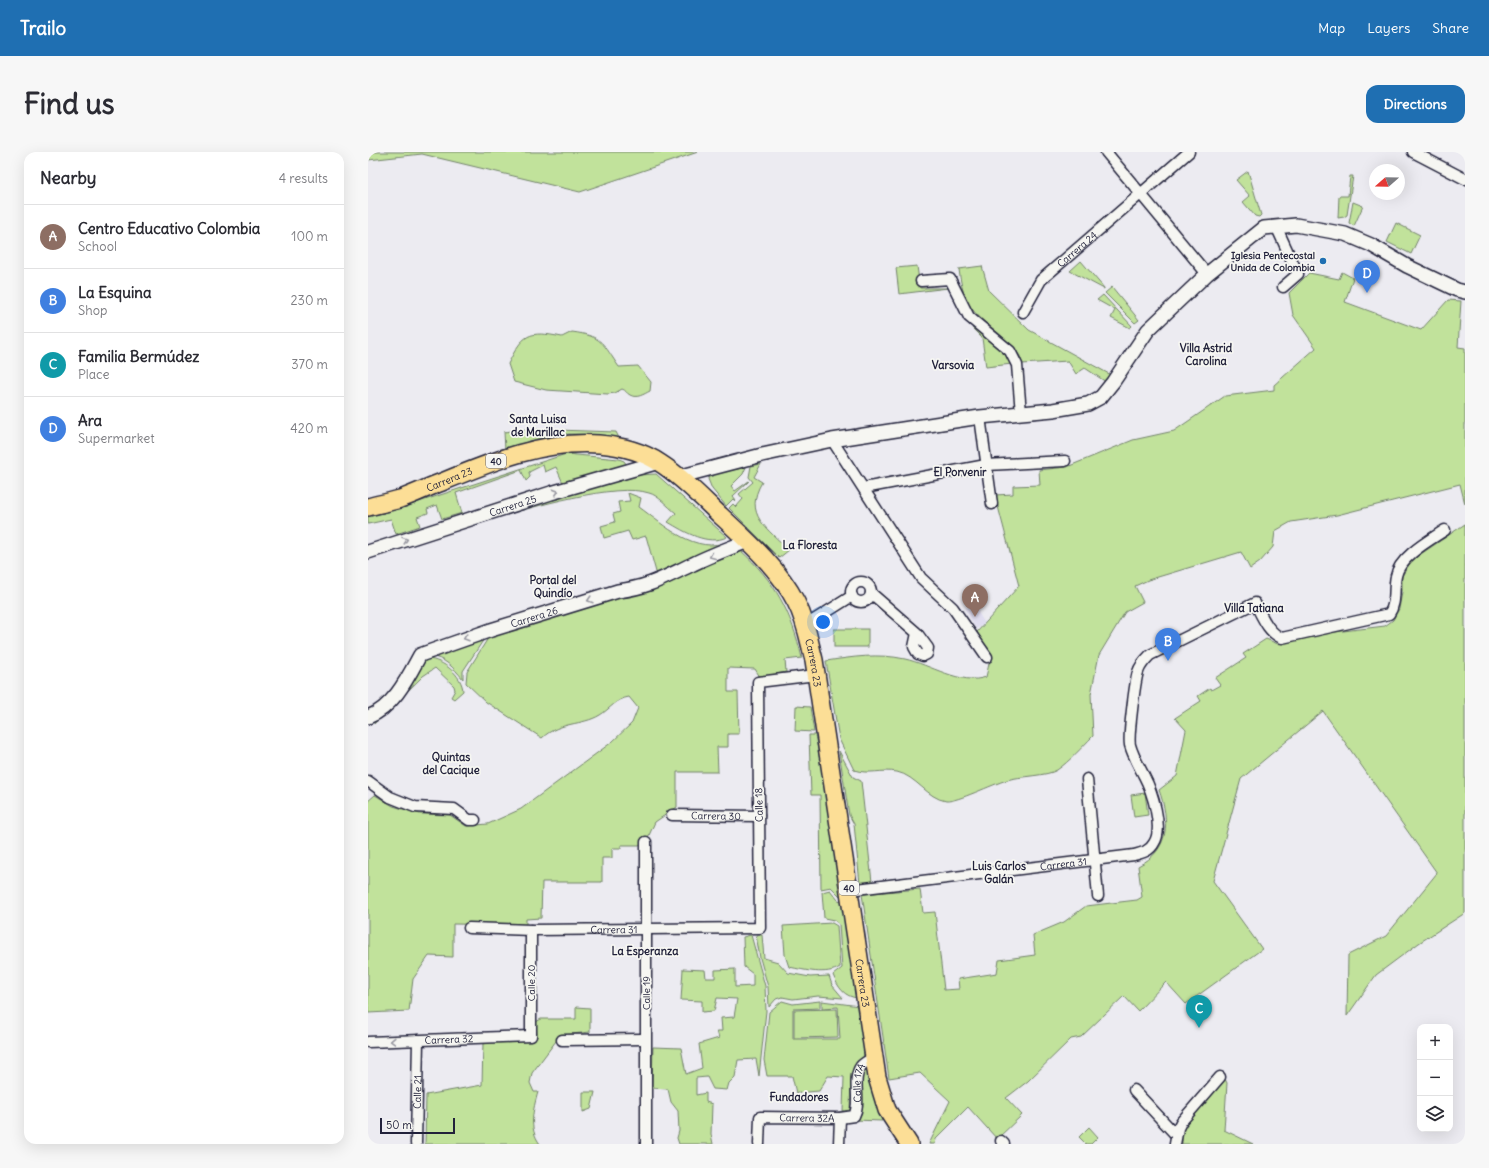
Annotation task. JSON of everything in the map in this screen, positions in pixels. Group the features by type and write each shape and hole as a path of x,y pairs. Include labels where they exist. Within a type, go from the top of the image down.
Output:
{"highway":[{"name":"Carrera 23","path":"368,507 401,499 465,472 538,448 568,443 609,445 629,449 659,462 678,477 748,541 784,581 797,603 806,625 816,675 874,1057 881,1093 887,1110 909,1144"}],"street":[{"path":"1106,152 1139,194 1207,274"},
{"name":"Carrera 24","path":"1023,312 1041,280 1189,152"},
{"path":"1413,152 1465,179"},
{"path":"678,477 762,455 832,440 980,417 1088,404 1100,397 1113,382 1148,330 1207,274 1264,228 1296,225 1345,234 1372,245 1407,266 1457,290 1465,292"},
{"path":"1276,226 1298,274 1282,287"},
{"path":"921,281 950,279 969,317 1010,352 1017,365 1021,413"},
{"path":"980,417 992,504"},
{"path":"832,440 921,578 953,608 987,657"},
{"path":"864,488 986,465 1065,461"},
{"name":"Carrera 25","path":"368,552 551,493 659,462"},
{"name":"Carrera 31","path":"849,890 1134,855 1147,851 1155,843 1158,831 1156,809 1150,788 1130,744 1130,730 1138,673 1143,662 1150,655 1255,603 1270,629 1276,636 1282,638 1389,614 1394,606 1396,574 1407,557 1445,530"},
{"name":"Carrera 26","path":"368,717 378,712 388,704 410,673 420,655 498,628 618,591 645,587 748,541"},
{"path":"871,593 868,599 863,602 857,601 852,596 852,589 859,582 867,584 871,593 917,633"},
{"path":"806,625 852,596"},
{"name":"Calle 18","path":"760,928 758,682 816,675"},
{"path":"1087,779 1098,896"},
{"path":"368,781 390,797 415,807 454,809 469,820 475,820"},
{"name":"Carrera 30","path":"672,815 759,816"},
{"name":"Calle 19","path":"646,842 646,1144"},
{"name":"Carrera 31","path":"468,928 531,930 760,928"},
{"name":"Calle 20","path":"531,930 531,1036"},
{"name":"Carrera 32","path":"368,1042 531,1036"},
{"path":"562,1040 645,1039"},
{"name":"Calle 21","path":"416,1144 418,1040"},
{"name":"Calle 17A","path":"854,1116 857,1110 857,1076 861,1065 874,1057"},
{"path":"1176,1139 1181,1122 1220,1077"},
{"path":"1134,1090 1176,1139"},
{"name":"Carrera 32A","path":"759,1144 760,1117 840,1118 854,1116"},
{"path":"839,1144 840,1118"}],"shaded area":[{"path":"974,605 985,624 976,629 965,609"}],"green space":[{"path":"368,152 698,152 580,192 422,154 368,160"},
{"path":"1248,171 1261,215 1259,217 1255,216 1243,202 1250,196 1236,180"},
{"path":"1350,176 1353,176 1347,215 1338,218 1339,196 1348,196"},
{"path":"1353,202 1363,206 1354,226 1349,223"},
{"path":"1396,223 1420,235 1411,254 1387,242"},
{"path":"1081,261 1104,288 1104,289 1070,271"},
{"path":"917,266 920,288 948,288 899,294 896,268"},
{"path":"982,266 989,291 1029,330 1111,375 1106,382 1085,368 1076,374 1068,361 1022,364 1020,356 1015,349 978,316 971,308 966,298 959,269"},
{"path":"1342,272 1353,278 1345,302 1421,330 1448,300 1461,301 1458,347 1465,348 1465,504 1460,484 1337,515 1291,522 1275,531 1273,547 1260,562 1250,569 1241,552 1148,580 1135,586 1143,602 1125,612 1099,655 1091,694 1093,736 1076,754 1053,772 1007,780 958,799 946,801 933,796 904,774 891,771 865,772 854,770 839,739 826,661 866,656 895,657 905,659 956,677 977,679 986,677 991,655 977,632 1019,586 995,495 1013,494 1013,486 1040,485 1039,470 1067,467 1133,440 1174,431 1225,396 1274,390 1274,385 1316,348 1293,315 1289,293 1309,273 1339,279"},
{"path":"1112,287 1139,320 1135,323 1105,293"},
{"path":"1103,295 1132,326 1130,328 1111,318 1115,310 1097,300"},
{"path":"976,327 1006,354 1012,364 986,367 982,338 972,328"},
{"path":"572,332 590,336 601,342 619,367 638,366 651,382 650,391 640,396 633,396 622,389 615,393 608,394 546,390 514,382 508,364 523,340 534,335 541,334 562,337"},
{"path":"527,429 616,432 620,440 588,435 562,434 536,439 505,450 504,432"},
{"path":"566,454 619,459 624,461 627,465 563,483 556,467 545,472 543,465 529,472 530,477 526,481 521,470 456,493 462,513 442,519 437,505 427,509 428,513 417,517 420,526 396,534 391,519 368,524 368,516 388,512"},
{"path":"761,464 754,477 762,482 757,493 755,503 756,512 766,528 789,550 779,558 729,508 733,504 736,507 743,499 739,494 753,482 749,477 751,466"},
{"path":"746,467 743,474 731,486 735,491 749,481 733,496 736,500 735,501 733,499 726,506 712,489 708,479 710,475"},
{"path":"656,474 727,537 712,540 689,534 668,522 676,513 659,499 649,493 634,491 595,493 529,508 494,518 497,515 638,475"},
{"path":"628,493 641,498 639,507 670,530 681,536 693,542 705,545 717,545 729,541 731,545 662,578 656,572 646,536 632,540 628,531 604,538 601,526 615,522 613,514 620,512 618,502 630,501"},
{"path":"1465,524 1465,913 1419,943 1376,975 1347,1016 1348,955 1386,936 1437,873 1323,711 1241,779 1213,881 1262,949 1186,1004 1166,982 1138,1011 1124,996 1081,1037 1071,1039 1028,1081 1006,1098 1022,1115 997,1139 968,1107 936,1139 935,1144 929,1144 950,1101 920,1073 889,1078 862,894 920,889 923,913 935,912 944,990 959,989 958,979 997,973 999,960 1035,955 1033,935 1064,922 1086,906 1137,900 1142,897 1138,866 1149,859 1162,843 1166,823 1163,802 1159,790 1177,776 1186,730 1175,718 1201,701 1198,696 1210,688 1211,690 1220,685 1215,678 1246,658 1243,654 1266,639 1278,644 1335,632 1385,626 1393,620 1399,609 1402,592 1402,576 1412,560"},
{"path":"740,550 753,562 773,586 793,626 802,658 785,660 786,672 760,677 755,669 728,668 728,692 738,692 739,734 728,734 728,747 717,747 718,772 677,772 677,807 655,822 646,842 639,845 621,845 621,848 612,848 612,858 602,858 602,882 542,882 541,918 526,919 526,925 453,924 453,957 429,956 413,979 409,1011 368,1013 368,801 375,795 393,806 420,814 450,815 466,826 488,824 521,809 612,742 632,723 638,708 629,697 624,698 600,715 586,721 556,729 542,738 486,702 466,683 467,672 490,635 619,596 645,592 665,584 699,565"},
{"path":"834,629 868,629 868,647 834,647"},
{"path":"486,636 463,671 463,679 444,661 429,656"},
{"path":"428,659 440,662 451,669 459,679 463,691 454,699 451,697 455,690 454,686 435,668 423,676 374,724 377,716 402,693"},
{"path":"796,706 810,707 814,732 795,731"},
{"path":"809,735 815,735 827,795 841,897 831,887 821,889 820,795 811,795"},
{"path":"839,751 853,777 861,781 872,882 892,879 893,881 860,884 854,824 849,815"},
{"path":"1145,793 1148,815 1134,817 1131,795"},
{"path":"830,890 838,900 842,901 844,908 858,998 849,996 842,991 833,975 842,968 839,924 834,920 824,918 822,892"},
{"path":"832,923 837,926 840,967 834,970 822,972 789,967 785,955 783,926"},
{"path":"751,935 765,986 766,1011 759,1076 756,1059 738,1060 735,1077 729,1083 727,1090 713,1089 707,1077 696,1078 696,1095 706,1093 706,1102 712,1104 711,1134 713,1144 679,1144 677,1138 679,1131 678,1111 671,1102 668,1089 652,1088 653,1047 681,1048 686,1074 702,1068 699,1044 719,1038 717,1031 722,1031 721,1018 734,1017 737,999 717,998 714,1011 702,1012 702,1001 681,1000 683,969 705,970 706,978 715,978 715,970 735,969 735,987 753,986 753,974 744,967 743,937"},
{"path":"756,935 762,935 764,958 778,962 788,973 810,977 829,976 832,985 843,998 818,996 793,999 782,997 776,999 769,1007 768,987 760,958"},
{"path":"782,1001 793,1004 820,1001 820,1008 793,1009 793,1039 840,1039 838,1007 822,1008 822,1001 859,1006 864,1059 851,1073 850,1110 843,1111 844,1077 828,1076 819,1091 796,1093 792,1076 767,1076 764,1060 769,1012"},
{"path":"576,1007 590,1008 590,1032 563,1035 559,1037 532,1073 530,1083 534,1092 538,1092 533,1112 533,1125 536,1138 540,1144 425,1144 426,1095 482,1085 483,1043 533,1040 537,1037 536,1022 541,1019 576,1019"},
{"path":"837,1009 838,1037 794,1038 794,1010"},
{"path":"866,1063 873,1093 882,1121 854,1120 858,1076"},
{"path":"1225,1079 1227,1083 1224,1130 1253,1144 1182,1144 1183,1123 1196,1107"},
{"path":"583,1092 595,1092 591,1109 583,1112"},
{"path":"1089,1127 1098,1137 1091,1144 1086,1144 1079,1137"}],"place":[{"name":"Iglesia Pentecostal Unida de Colombia","path":"1323,261"},
{"name":"Ara","path":"1367,293"},
{"name":"Centro Educativo Colombia","path":"975,617"},
{"name":"La Esquina","path":"1168,661"},
{"name":"Familia Bermúdez","path":"1199,1028"}],"district":[{"name":"Villa Astrid Carolina","path":"1206,354"},
{"name":"Varsovia","path":"953,365"},
{"name":"Santa Luisa de Marillac","path":"538,425"},
{"name":"El Porvenir","path":"960,472"},
{"name":"La Floresta","path":"810,545"},
{"name":"Portal del Quindío","path":"553,586"},
{"name":"Villa Tatiana","path":"1254,608"},
{"name":"Quintas del Cacique","path":"451,763"},
{"name":"Luis Carlos Galán","path":"999,872"},
{"name":"La Esperanza","path":"645,951"},
{"name":"Fundadores","path":"799,1097"}]}
